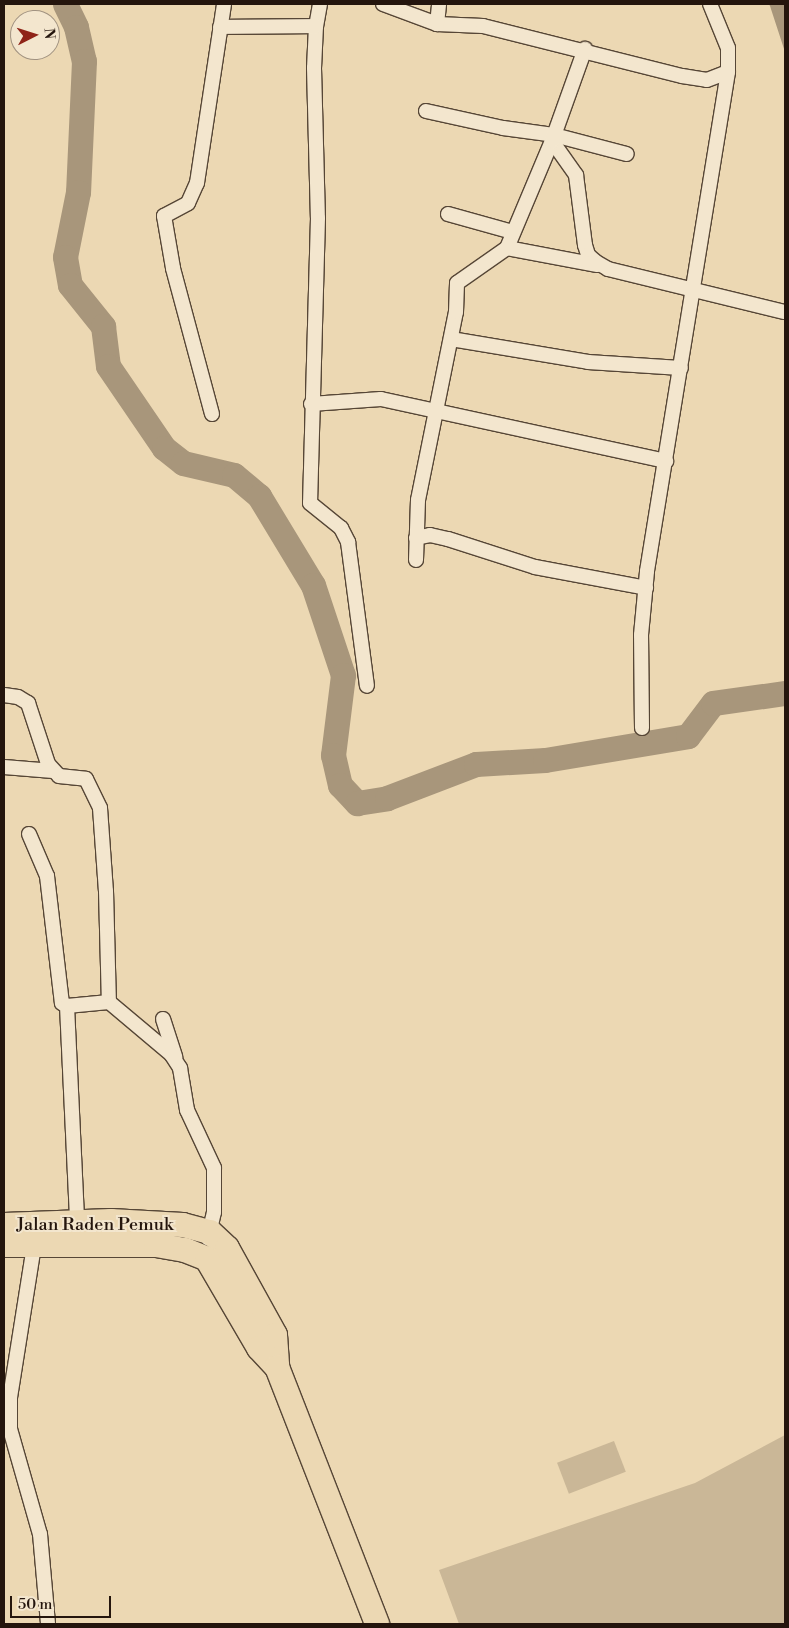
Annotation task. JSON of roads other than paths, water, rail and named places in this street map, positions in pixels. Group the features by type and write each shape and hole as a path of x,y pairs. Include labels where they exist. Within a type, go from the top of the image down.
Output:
{"highway":[{"name":"Jalan Raden Pemuk","path":"4,1226 77,1222 183,1225 210,1232 227,1248 275,1335 277,1368 376,1624"},
{"name":"Jalan Raden Pemuk","path":"4,1245 156,1245 201,1255 225,1286 259,1348 277,1368"}],"street":[{"path":"212,414 173,268 164,216 188,203 197,182 224,4"},
{"path":"320,4 316,26 318,209 311,404 310,503 341,528 348,542 367,686"},
{"path":"383,4 437,24 483,26 585,49 707,80 728,72"},
{"path":"437,24 439,4"},
{"path":"642,728 641,635 646,588 728,72 728,48 710,4"},
{"path":"220,27 316,26"},
{"path":"416,560 418,500 451,339 457,283 507,248 553,138 585,49"},
{"path":"426,111 627,154"},
{"path":"553,138 576,175 586,250 601,265"},
{"path":"448,214 513,232"},
{"path":"507,248 601,265 692,290 785,312"},
{"path":"451,339 588,362 681,368"},
{"path":"311,404 381,399 666,461"},
{"path":"416,538 430,536 448,539 535,567 646,588"},
{"path":"4,695 18,697 28,703 48,764 59,776 86,779 102,817 109,1002"},
{"path":"4,766 53,770"},
{"path":"29,834 47,876 62,1003 67,1006 109,1002 176,1059"},
{"path":"67,1006 77,1222"},
{"path":"163,1019 176,1059 187,1110 214,1168 215,1197 210,1232 201,1255"},
{"path":"34,1246 7,1428 40,1534 48,1624"}],"waterway":[{"path":"65,4 76,27 84,61 78,192 65,257 70,285 103,326 108,366 164,448 183,463 234,475 259,496 313,585 343,675 333,755 340,785 357,803 387,798 476,764 545,760 688,736 713,703 785,693"}]}
